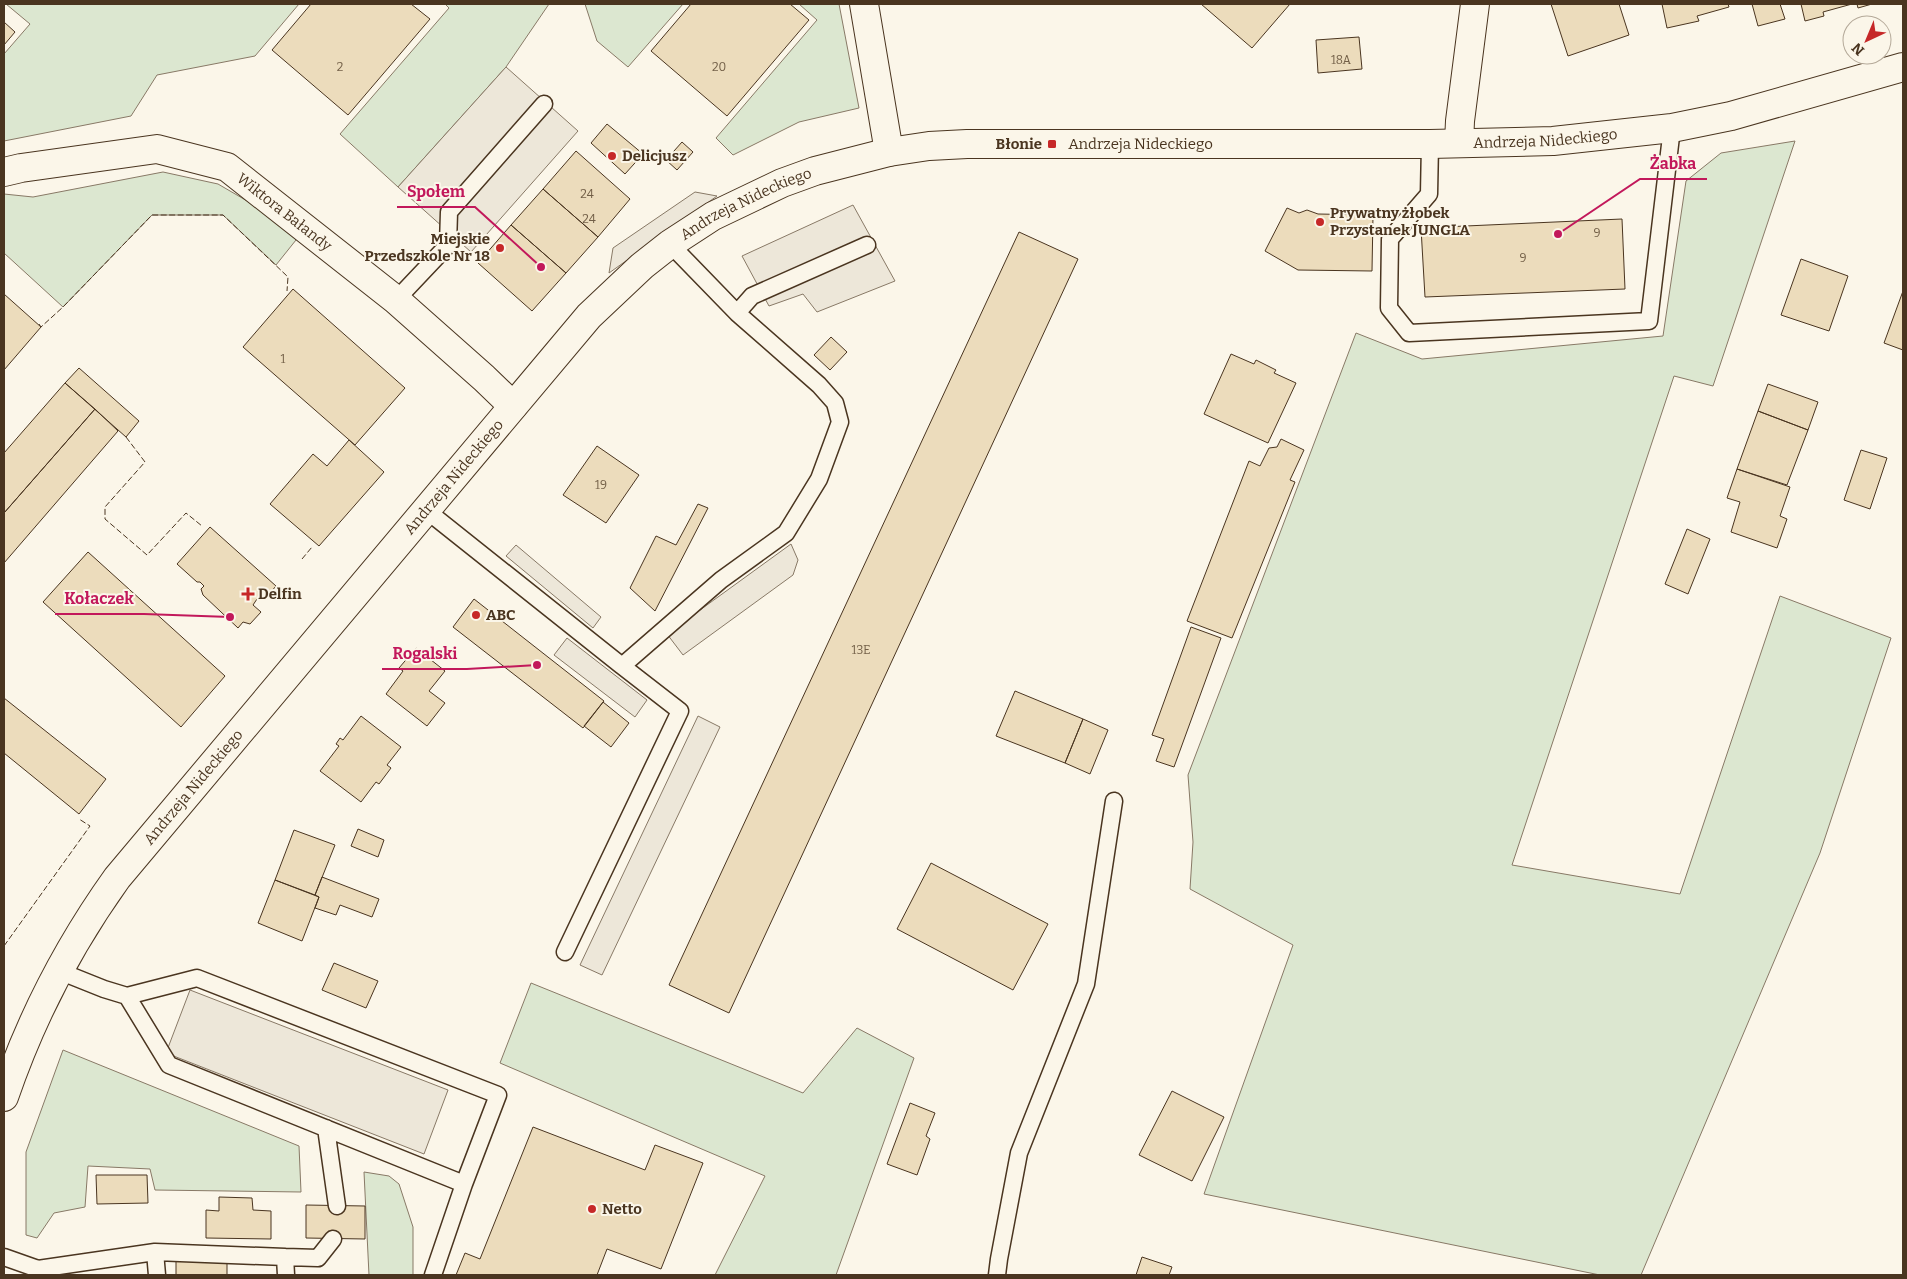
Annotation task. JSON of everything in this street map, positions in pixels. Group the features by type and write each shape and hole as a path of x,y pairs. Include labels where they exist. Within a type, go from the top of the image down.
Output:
{"street":[{"path":"864,4 889,152"},
{"path":"1459,143 1460,121 1475,4"},
{"name":"Andrzeja Nideckiego","path":"4,1097 10,1058 90,918 117,878 589,316 624,282 670,244 714,216 782,183 815,171 889,152 929,146 968,144 1430,144 1553,141 1672,128 1731,116 1903,68"},
{"name":"Wiktora Bałandy","path":"4,172 157,149 226,167 396,300 513,406"}],"lane":[{"path":"396,300 448,246 449,212 544,104"},
{"path":"1430,144 1429,194 1390,239 1390,308 1409,333 1649,321 1672,128"},
{"path":"622,666 721,580 786,532 820,479 840,422 835,403 820,385 737,313 670,244"},
{"path":"737,313 752,296 867,245"},
{"path":"426,510 680,711 565,952"},
{"path":"997,1275 1019,1153 1086,984 1114,800"},
{"path":"59,971 127,996 197,978 498,1095 464,1184 433,1275"},
{"path":"127,996 169,1065 464,1184"},
{"path":"326,1128 337,1206"},
{"path":"4,1256 38,1272 155,1252 318,1258 333,1239"},
{"path":"155,1252 156,1275"},
{"path":"285,1257 286,1275"}],"green space":[{"path":"6,4 299,4 255,56 157,75 131,116 4,141 4,54 30,24"},
{"path":"445,4 549,4 506,67 398,187 340,134 449,8"},
{"path":"585,4 683,4 628,67 597,41"},
{"path":"799,4 839,4 859,108 799,122 733,155 716,138 817,20"},
{"path":"1795,141 1713,386 1674,376 1512,865 1680,894 1780,596 1891,638 1820,853 1641,1275 1600,1275 1204,1194 1293,945 1190,889 1193,842 1188,775 1356,333 1422,359 1663,336 1686,181 1721,153"},
{"path":"163,172 218,184 273,216 296,240 276,265 223,215 152,215 63,307 4,253 4,194 33,197"},
{"path":"531,983 803,1093 857,1028 914,1058 836,1275 715,1275 765,1176 500,1063"},
{"path":"63,1050 299,1146 301,1192 155,1190 150,1169 88,1166 85,1207 54,1213 37,1238 26,1235 26,1152"},
{"path":"364,1172 389,1176 399,1184 413,1227 413,1275 369,1275"}],"shaded area":[{"path":"506,67 578,131 471,252 398,187"},
{"path":"695,192 717,196 609,273 613,248"},
{"path":"853,205 895,281 817,312 803,294 769,306 742,256"},
{"path":"791,544 798,560 793,575 683,655 667,634"},
{"path":"516,545 601,617 593,628 506,556"},
{"path":"567,638 647,700 635,717 554,655"},
{"path":"698,716 720,727 602,975 580,965"},
{"path":"190,990 448,1090 424,1154 166,1053"}],"building":[{"path":"311,4 411,4 430,19 348,115 272,50"},
{"path":"691,4 790,4 809,20 727,116 651,51"},
{"path":"1201,4 1290,4 1252,48"},
{"path":"1551,4 1619,4 1629,35 1568,56"},
{"path":"1662,4 1728,4 1729,7 1697,16 1699,21 1667,28"},
{"path":"1752,4 1780,4 1785,19 1758,26"},
{"path":"1801,4 1852,4 1823,12 1824,16 1805,21"},
{"path":"1857,4 1872,4 1858,8"},
{"path":"4,22 15,32 4,45"},
{"path":"1359,37 1362,69 1318,73 1316,40"},
{"path":"607,124 643,154 625,174 591,143"},
{"path":"682,142 693,152 677,170 666,160"},
{"path":"576,151 630,199 598,237 543,189"},
{"path":"543,189 598,237 566,273 511,225"},
{"name":"Prywatny żłobek Przystanek JUNGLA","path":"1287,208 1299,213 1307,210 1318,214 1373,215 1372,271 1298,270 1265,251"},
{"path":"1622,219 1625,289 1425,297 1421,228"},
{"path":"511,225 566,273 532,311 478,263"},
{"path":"1019,232 1078,259 729,1013 669,985"},
{"path":"1801,259 1848,276 1829,331 1781,315"},
{"path":"293,289 405,388 355,445 243,347"},
{"path":"1903,291 1903,350 1884,343"},
{"path":"4,294 41,327 4,370"},
{"path":"831,337 847,352 830,370 814,355"},
{"path":"1231,354 1254,364 1256,360 1276,370 1274,373 1296,383 1268,443 1204,414"},
{"path":"79,368 139,421 126,437 65,383"},
{"path":"65,383 95,409 4,513 4,453"},
{"path":"1768,384 1818,402 1808,430 1758,411"},
{"path":"95,409 118,431 4,563 4,513"},
{"path":"1758,411 1808,430 1787,485 1737,469"},
{"path":"1281,439 1304,450 1290,480 1295,482 1232,638 1187,621 1249,461 1260,466 1269,448 1277,447"},
{"path":"349,440 384,472 319,546 270,504 313,454 327,466"},
{"path":"597,446 639,475 606,523 563,495"},
{"path":"1861,450 1887,458 1870,509 1844,500"},
{"path":"1737,469 1790,487 1780,516 1787,519 1777,548 1731,532 1740,502 1727,498"},
{"path":"698,504 708,508 655,611 630,588 656,536 676,545"},
{"path":"210,527 276,586 264,600 257,599 253,605 261,612 250,624 243,622 238,628 203,595 201,589 204,586 177,564"},
{"path":"1687,529 1710,539 1688,594 1665,584"},
{"path":"88,552 225,676 181,727 43,602"},
{"path":"474,599 604,701 583,728 453,627"},
{"path":"1191,627 1221,638 1174,767 1156,761 1164,739 1152,735"},
{"path":"416,648 445,671 429,691 445,703 427,726 386,694 403,671 399,668"},
{"path":"1015,691 1083,719 1065,763 996,736"},
{"path":"4,698 106,779 79,814 4,753"},
{"path":"603,702 629,723 611,747 584,726"},
{"path":"361,716 401,747 387,765 391,768 379,784 376,782 361,802 320,771 339,746 336,744 340,738 343,740"},
{"path":"1083,719 1108,730 1090,774 1065,763"},
{"path":"358,829 384,840 378,857 351,846"},
{"path":"294,830 335,845 315,895 275,880"},
{"path":"931,863 1048,924 1013,990 897,929"},
{"path":"322,877 379,899 372,917 340,905 336,915 315,908 319,897 315,895"},
{"path":"275,880 319,897 302,941 258,923"},
{"path":"334,963 378,981 366,1008 322,990"},
{"path":"1172,1091 1224,1117 1192,1181 1139,1155"},
{"path":"910,1103 935,1113 926,1136 930,1139 917,1175 887,1164"},
{"name":"Netto","path":"533,1127 645,1170 655,1145 703,1163 661,1269 607,1249 597,1275 456,1275 465,1253 480,1259"},
{"path":"96,1175 147,1175 148,1203 97,1204"},
{"path":"219,1197 252,1198 253,1210 271,1211 271,1239 206,1238 206,1210 219,1211"},
{"path":"306,1205 365,1206 365,1239 306,1238"},
{"path":"176,1255 227,1255 227,1275 176,1275"},
{"path":"1142,1257 1172,1267 1169,1275 1136,1275"}],"fence":[{"path":"39,324 41,327 63,307 152,215 223,215 288,277 287,291"},
{"path":"126,437 145,462 105,507 105,519 147,555 186,513 202,526"},
{"path":"302,559 312,547"},
{"path":"4,946 90,826 79,819"}],"place":[{"name":"Błonie","path":"1052,144"},
{"name":"Delicjusz","path":"612,156"},
{"name":"Prywatny żłobek Przystanek JUNGLA","path":"1320,222"},
{"name":"Żabka","path":"1558,234"},
{"name":"Miejskie Przedszkole Nr 18","path":"500,248"},
{"name":"Społem","path":"541,267"},
{"name":"Delfin","path":"248,594"},
{"name":"ABC","path":"476,615"},
{"name":"Kołaczek","path":"230,617"},
{"name":"Rogalski","path":"537,665"},
{"name":"Netto","path":"592,1209"}]}
